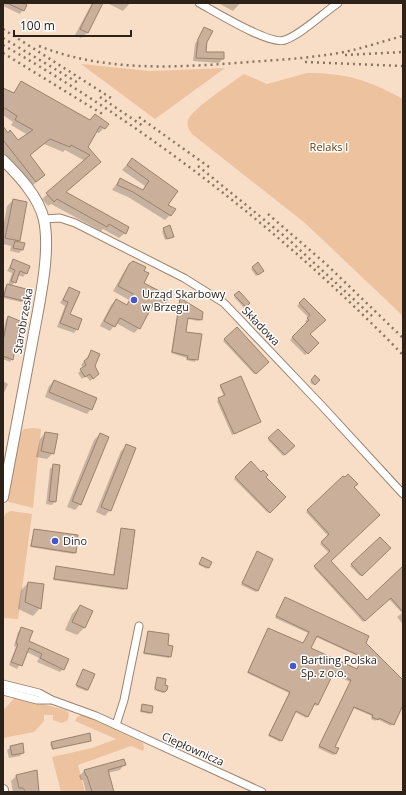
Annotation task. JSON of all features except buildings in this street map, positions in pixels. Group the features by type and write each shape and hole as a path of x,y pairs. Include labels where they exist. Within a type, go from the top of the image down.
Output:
{"street":[{"path":"199,3 263,37 277,41 283,41 293,37 338,3"},
{"name":"Starobrzeska","path":"3,160 18,175 36,203 44,219 46,243 43,278 3,497"},
{"name":"Składowa","path":"44,219 60,218 74,223 184,278 212,294 224,303 403,494"},
{"path":"116,725 124,700 139,626"},
{"name":"Ciepłownicza","path":"3,684 39,693 52,700 74,707 262,792"},
{"name":"Ciepłownicza","path":"5,693 37,700 52,700"}],"green space":[{"path":"81,64 150,71 225,68 155,119"},
{"name":"Relaks I","path":"307,73 346,76 368,82 403,99 403,316 305,223 192,134 188,127 188,120 197,109 244,74 267,84"},
{"path":"24,429 41,429 33,508 9,502 7,499 19,435"},
{"path":"11,511 32,514 18,619 3,618 3,518 6,513"},
{"path":"14,696 65,710 69,713 68,720 62,723 53,720 53,715 44,715 44,721 34,732 3,738 3,710 12,701"},
{"path":"81,715 143,743 144,748 143,751 131,746 78,765 85,792 61,792 52,757 92,748 116,739 75,721 77,717"}],"railway":[{"path":"3,29 111,98"},
{"path":"39,46 63,54 111,64 136,66 186,66 317,56 351,50 403,36"},
{"path":"3,38 80,84"},
{"path":"3,45 58,77 111,112 214,186 263,225 311,267 358,310 403,355"},
{"path":"345,55 403,52"},
{"path":"3,53 104,115"},
{"path":"305,62 403,66"},
{"path":"100,97 143,126"},
{"path":"139,117 209,167"},
{"path":"198,166 288,239 372,316"},
{"path":"268,214 326,264 403,338"}],"place":[{"name":"Urząd Skarbowy w Brzegu","path":"134,300"},
{"name":"Dino","path":"55,541"},
{"name":"Bartling Polska Sp. z o.o.","path":"293,666"}]}
